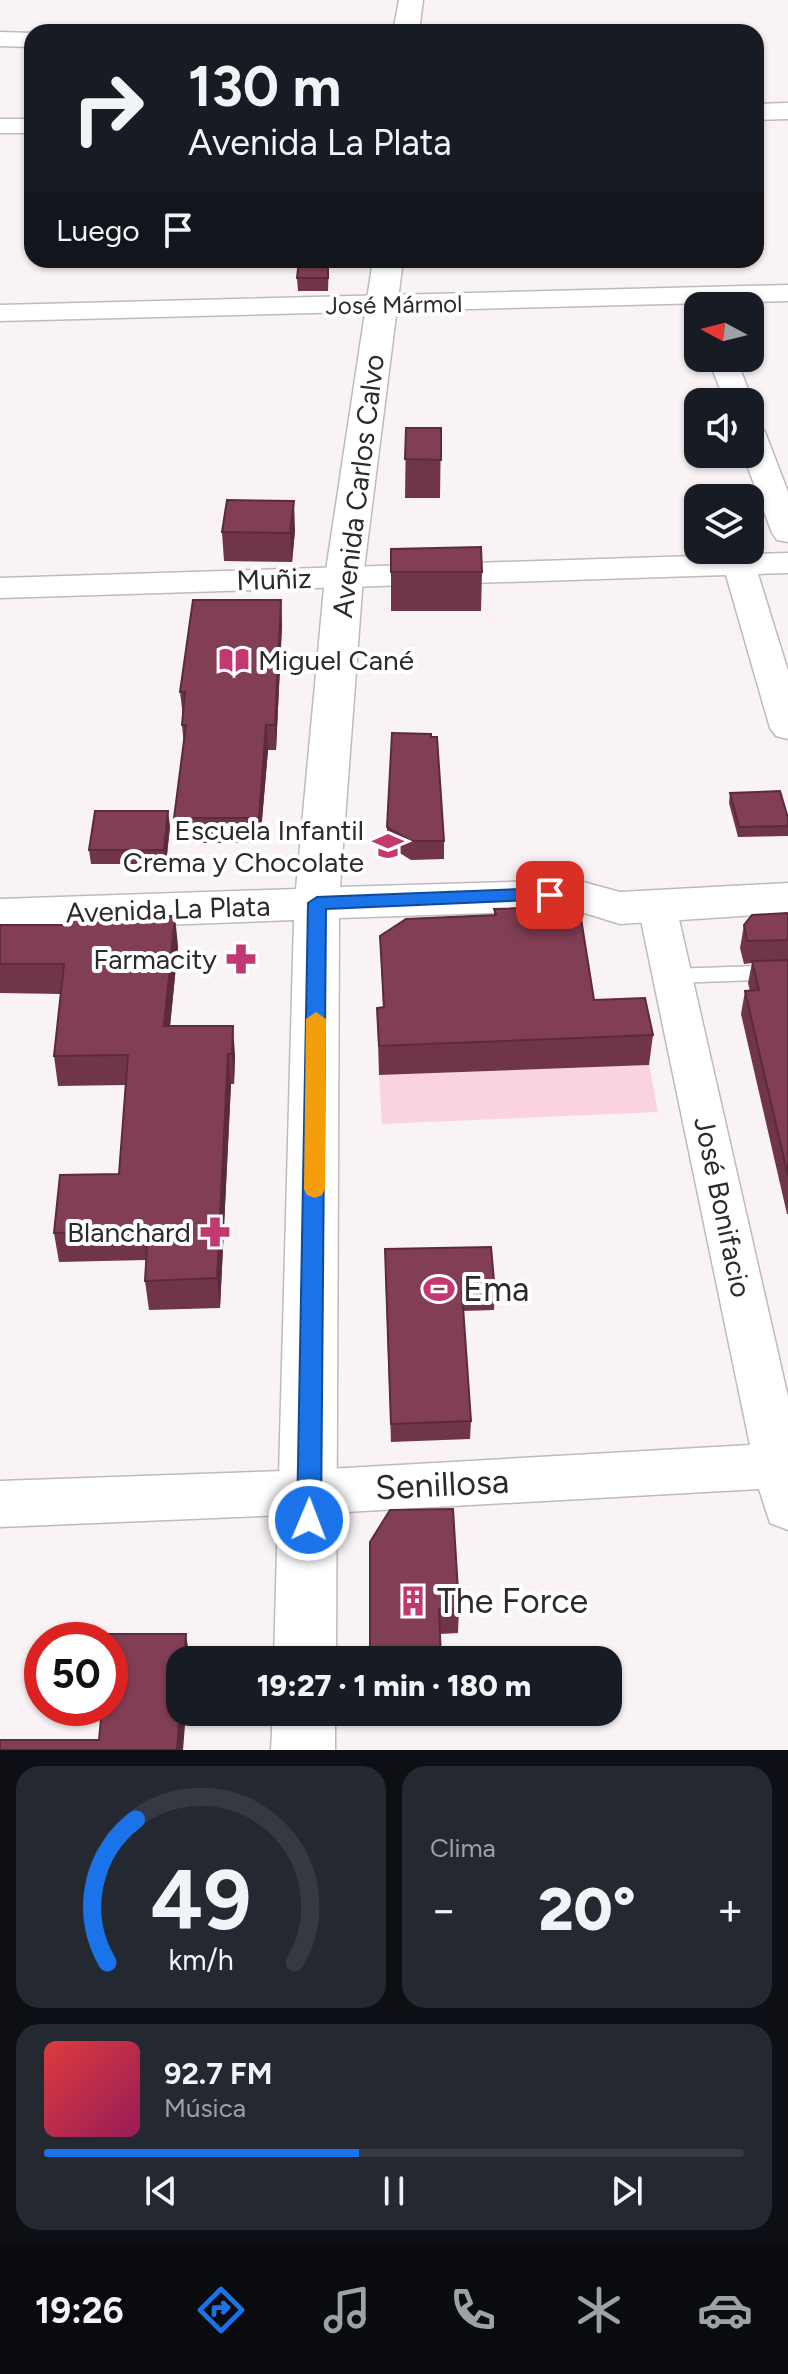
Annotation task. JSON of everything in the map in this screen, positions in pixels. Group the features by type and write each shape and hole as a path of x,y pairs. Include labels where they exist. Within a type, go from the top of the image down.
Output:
{"main road":[{"path":"407,24 411,0"},
{"path":"764,112 788,111"},
{"name":"Avenida Carlos Calvo","path":"305,1646 317,903 344,577 387,268"},
{"name":"Avenida La Plata","path":"0,915 576,895 615,881 785,891"},
{"name":"Avenida La Plata","path":"576,895 620,908 785,891"},
{"path":"303,1750 304,1726"}],"street":[{"path":"0,39 24,40"},
{"path":"0,126 24,126"},
{"name":"José Mármol","path":"764,295 788,293"},
{"name":"José Mármol","path":"0,313 684,301"},
{"path":"764,468 788,533"},
{"name":"Muñiz","path":"0,588 788,563"},
{"path":"739,565 788,728"},
{"name":"José Bonifacio","path":"657,906 785,1479"},
{"name":"Senillosa","path":"0,1504 785,1479"}],"lane":[{"path":"672,976 788,972"}],"shaded area":[{"path":"649,1065 658,1112 382,1124 379,1075"}],"building":[{"path":"298,268 328,268 328,278 297,278"},
{"path":"406,428 441,428 441,460 405,459"},
{"path":"227,500 294,501 290,533 222,532"},
{"path":"481,547 482,572 391,572 391,549"},
{"path":"193,600 281,600 275,725 266,725 259,818 174,818 186,725 182,725 185,692 180,692"},
{"path":"392,733 431,734 431,737 437,737 444,841 411,841 387,827"},
{"path":"780,791 788,826 739,827 730,793"},
{"path":"95,811 168,811 164,850 89,850"},
{"path":"579,906 594,1000 645,998 653,1035 379,1046 377,1008 384,1007 380,936 406,919 496,915 494,909"},
{"path":"787,913 788,940 747,941 744,925 752,915"},
{"path":"70,916 175,916 164,1026 233,1026 232,1054 228,1054 217,1278 145,1281 148,1230 54,1233 60,1175 119,1174 128,1055 54,1056 64,964 0,964 0,925 69,925"},
{"path":"788,960 788,1176 745,991 759,990 752,961"},
{"path":"491,1247 495,1292 462,1292 471,1421 391,1424 385,1249"},
{"name":"The Force","path":"453,1509 459,1608 439,1609 440,1646 370,1646 370,1542 390,1510"},
{"path":"128,1634 186,1634 185,1646 166,1646 166,1726 179,1726 177,1750 0,1750 0,1740 99,1740 100,1726 128,1726"}],"slow traffic":[{"path":"315,1189 316,1019"}],"place":[{"name":"Miguel Cané","path":"234,660"},
{"name":"Escuela Infantil Crema y Chocolate","path":"388,846"},
{"name":"Farmacity","path":"241,959"},
{"name":"Blanchard","path":"215,1232"},
{"name":"Ema","path":"439,1289"},
{"name":"The Force","path":"413,1601"}],"route":[{"path":"309,1520 317,903 550,895"}]}
